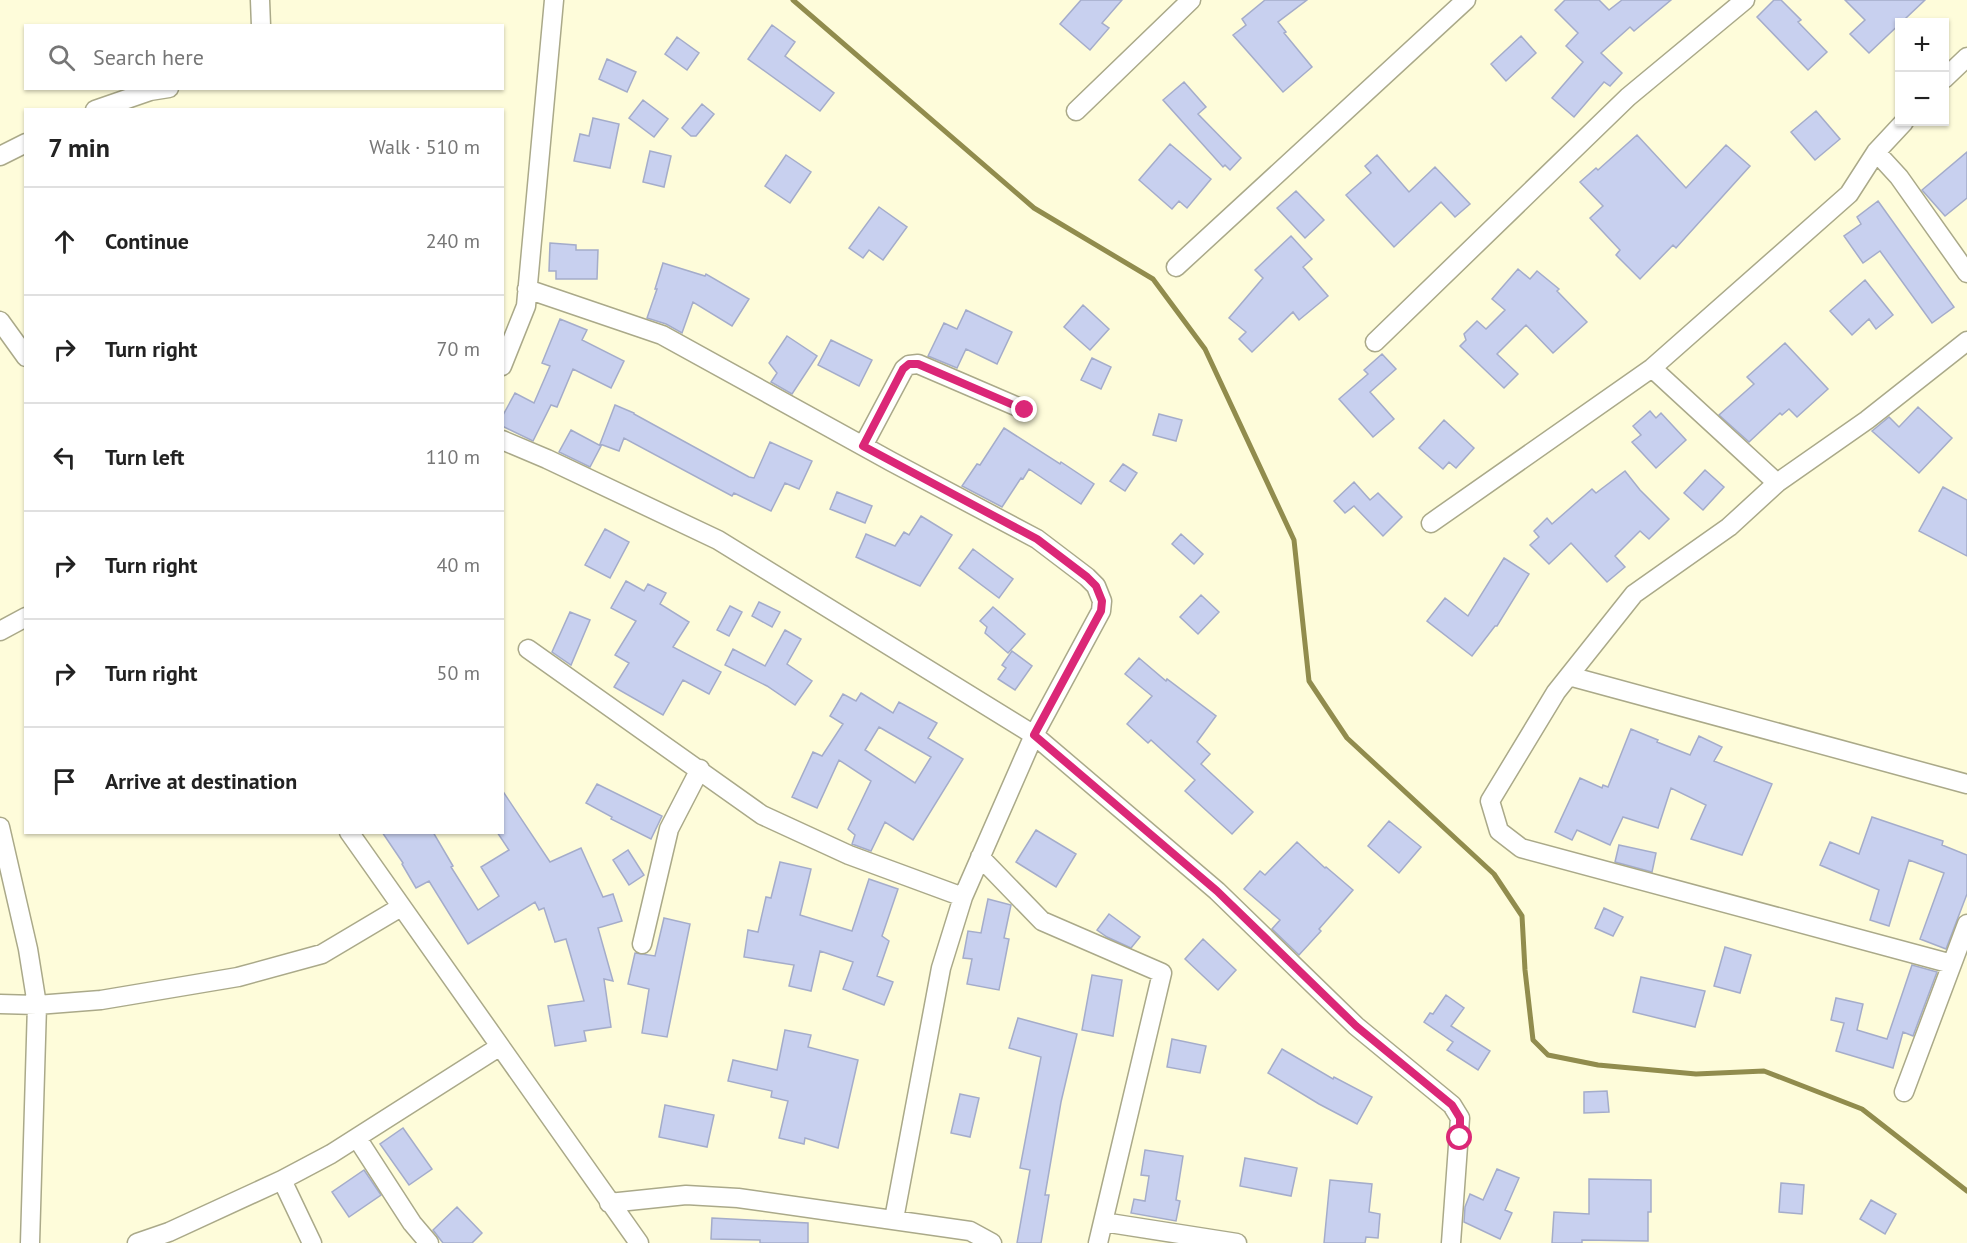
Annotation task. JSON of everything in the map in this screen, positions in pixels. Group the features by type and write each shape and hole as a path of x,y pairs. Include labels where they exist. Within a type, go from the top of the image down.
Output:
{"street":[{"path":"260,0 261,24"},
{"path":"504,361 526,306 554,0"},
{"path":"1076,111 1191,0"},
{"path":"1176,267 1466,0"},
{"path":"1376,342 1628,97 1744,0"},
{"path":"1949,74 1967,57"},
{"path":"101,108 156,90"},
{"path":"1431,523 1652,368 1849,194 1876,152 1900,126"},
{"path":"0,156 24,144"},
{"path":"1876,152 1899,177 1967,273"},
{"path":"527,289 662,335 1037,539 1087,577 1096,586 1102,601 1101,611 1034,735 963,897 941,968 894,1219"},
{"path":"12,327 24,353"},
{"path":"1952,964 1521,848 1499,831 1490,801 1556,692 1634,594 1729,527 1777,483 1867,420 1967,341"},
{"path":"863,446 903,369 909,364 918,364 1025,410"},
{"path":"1652,368 1777,483"},
{"path":"504,441 718,540 1034,735 1217,891 1356,1026 1452,1105 1460,1118 1460,1138 1451,1243"},
{"path":"0,631 24,619"},
{"path":"528,649 762,815 849,855 963,897"},
{"path":"1569,676 1967,784"},
{"path":"642,944 669,829 700,769"},
{"path":"0,827 2,852 28,949 37,1005 30,1243"},
{"path":"350,834 639,1243"},
{"path":"981,857 1042,921 1162,974 1098,1243"},
{"path":"0,1004 37,1005 101,1000 238,977 322,954 401,907"},
{"path":"1904,1092 1967,924"},
{"path":"137,1243 170,1238 331,1154 499,1047"},
{"path":"357,1138 412,1223 429,1243"},
{"path":"282,1180 312,1243"},
{"path":"609,1203 686,1195 728,1197 970,1231 992,1243"},
{"path":"1103,1222 1237,1243"}],"building":[{"path":"1081,0 1122,0 1102,23 1109,28 1090,50 1060,24"},
{"path":"1265,0 1307,0 1278,22 1286,32 1284,33 1312,67 1283,92 1233,35 1246,25 1242,19"},
{"path":"1565,0 1599,0 1609,10 1622,0 1671,0 1634,31 1630,27 1601,53 1622,73 1610,86 1604,82 1574,117 1552,98 1583,62 1566,46 1578,33 1555,10"},
{"path":"1774,0 1781,0 1801,20 1798,22 1827,52 1808,70 1757,17"},
{"path":"1845,0 1925,0 1906,18 1895,18 1895,28 1869,53 1850,34 1865,20"},
{"path":"772,25 795,42 785,56 834,93 820,111 748,59"},
{"path":"1521,36 1536,53 1506,81 1491,64"},
{"path":"677,37 699,53 687,70 665,54"},
{"path":"607,59 636,72 627,92 599,79"},
{"path":"1184,82 1206,107 1198,114 1241,158 1230,170 1225,165 1223,167 1163,100"},
{"path":"643,100 668,119 654,137 629,118"},
{"path":"702,104 714,114 696,136 691,136 682,128"},
{"path":"1816,111 1840,139 1815,160 1791,132"},
{"path":"593,118 619,124 610,168 574,161 580,134 589,136"},
{"path":"1637,135 1686,188 1726,145 1750,166 1676,248 1673,245 1640,279 1616,255 1620,250 1590,218 1603,206 1580,182 1596,168 1598,170"},
{"path":"1170,144 1211,179 1187,208 1179,201 1172,209 1139,180"},
{"path":"650,151 671,156 664,187 643,182"},
{"path":"1967,152 1967,198 1945,216 1922,190"},
{"path":"786,155 811,172 790,203 765,186"},
{"path":"1377,155 1409,192 1435,167 1470,204 1455,217 1441,202 1394,247 1346,195 1371,173 1365,166"},
{"path":"1296,191 1324,220 1305,238 1277,208"},
{"path":"1878,201 1954,307 1932,323 1880,251 1863,263 1844,236 1861,224 1857,217"},
{"path":"879,207 907,227 883,260 869,250 863,258 849,248"},
{"path":"1291,236 1312,259 1303,267 1328,296 1299,320 1293,312 1252,352 1239,339 1246,332 1229,318 1263,278 1255,270"},
{"path":"550,243 576,245 576,250 598,250 597,279 556,279 556,271 549,271"},
{"path":"663,263 705,276 706,274 749,299 732,326 693,302 682,333 666,324 647,318"},
{"path":"1518,269 1530,279 1537,271 1559,289 1557,291 1587,322 1553,353 1526,325 1497,354 1518,374 1504,388 1460,346 1466,340 1464,334 1477,321 1486,329 1505,310 1492,299"},
{"path":"1865,280 1893,315 1876,329 1869,319 1852,335 1830,311"},
{"path":"1083,305 1109,329 1090,350 1064,327"},
{"path":"966,310 1012,332 997,364 966,349 957,368 928,356 944,323 957,329"},
{"path":"560,319 587,330 582,340 624,361 611,388 573,369 557,407 551,405 533,441 504,427 504,413 515,393 534,403 550,366 542,363"},
{"path":"787,336 817,356 792,394 771,382 777,373 769,363"},
{"path":"831,340 872,360 859,386 818,365"},
{"path":"1785,343 1828,389 1797,417 1789,409 1782,415 1780,413 1749,442 1719,415 1754,384 1747,377"},
{"path":"1382,354 1396,369 1370,392 1394,419 1373,437 1339,399 1368,374 1364,370"},
{"path":"1092,358 1111,367 1101,389 1081,380"},
{"path":"615,405 634,413 749,477 754,478 770,442 812,461 799,489 785,483 771,511 734,493 732,496 624,438 619,451 600,444"},
{"path":"1918,407 1952,438 1919,473 1872,431 1889,417 1899,427"},
{"path":"1650,411 1656,418 1661,413 1686,440 1656,468 1632,442 1641,435 1633,426"},
{"path":"1159,414 1182,420 1176,441 1153,435"},
{"path":"1444,420 1474,448 1456,468 1449,462 1443,469 1419,448"},
{"path":"1004,428 1094,484 1081,504 1029,469 1002,507 962,486 977,464 980,465"},
{"path":"571,430 601,446 590,467 559,452"},
{"path":"1123,464 1137,473 1125,491 1110,481"},
{"path":"1705,470 1724,487 1703,510 1684,493"},
{"path":"1625,471 1669,519 1649,539 1640,531 1615,556 1625,567 1607,582 1571,543 1549,564 1530,545 1539,537 1534,531 1547,518 1552,524 1592,489 1596,493"},
{"path":"1354,482 1370,500 1378,493 1402,517 1383,536 1354,506 1345,513 1334,501"},
{"path":"1943,487 1967,500 1967,556 1919,531"},
{"path":"837,492 872,506 865,523 830,509"},
{"path":"921,516 952,535 920,586 856,557 866,534 895,546 904,532 909,535"},
{"path":"605,529 629,542 610,578 585,565"},
{"path":"1181,534 1203,554 1194,564 1172,544"},
{"path":"973,549 1013,579 999,598 959,568"},
{"path":"1504,558 1529,574 1497,626 1472,656 1427,621 1445,598 1468,616"},
{"path":"626,581 644,591 648,584 666,593 660,604 689,622 673,647 721,672 709,694 683,680 663,715 614,687 629,663 615,655 636,621 611,608"},
{"path":"1201,595 1219,612 1198,634 1180,617"},
{"path":"759,602 780,612 772,627 752,616"},
{"path":"730,606 742,612 729,636 717,630"},
{"path":"993,607 1025,634 1008,653 985,633 987,627 980,621"},
{"path":"570,612 590,620 571,665 552,652"},
{"path":"785,630 801,639 787,664 812,681 795,705 767,686 725,665 733,649 765,666"},
{"path":"1012,651 1032,666 1015,690 998,679 1006,668 1002,665"},
{"path":"1139,658 1166,681 1167,679 1216,716 1197,742 1210,754 1201,764 1253,812 1232,834 1185,791 1195,780 1151,740 1148,743 1127,724 1152,696 1125,674"},
{"path":"861,693 893,713 899,702 937,723 928,738 963,759 913,840 885,822 871,851 852,844 855,835 848,829 871,781 839,760 817,808 792,797 813,752 822,756 843,724 830,716 843,694 856,701","holes":["879,727 931,757 915,783 865,750"]},
{"path":"1631,729 1690,755 1699,736 1722,747 1714,761 1772,784 1742,855 1691,839 1706,805 1671,788 1658,828 1623,817 1610,845 1577,830 1572,840 1555,832 1580,778 1602,788 1603,785 1608,787"},
{"path":"597,784 662,816 651,839 611,819 612,817 586,803"},
{"path":"504,793 550,862 581,848 603,897 613,894 622,921 598,928 613,981 604,979 611,1027 584,1031 586,1041 555,1046 548,1006 584,1001 566,939 555,942 544,908 539,910 535,902 468,944 429,881 416,888 403,863 383,834 434,834 453,866 451,867 478,910 499,896 481,867 509,850 498,834 504,834"},
{"path":"1872,817 1943,841 1942,845 1967,855 1967,894 1946,949 1920,939 1944,873 1909,860 1889,926 1870,920 1879,890 1820,865 1830,842 1859,854"},
{"path":"1389,821 1421,847 1399,873 1368,846"},
{"path":"1036,830 1076,854 1056,887 1016,862"},
{"path":"1297,842 1353,890 1299,955 1272,929 1280,920 1244,889 1260,871 1265,875"},
{"path":"1619,845 1656,853 1652,872 1615,862"},
{"path":"628,850 644,875 629,885 613,860"},
{"path":"780,862 811,869 800,915 852,931 869,879 898,889 882,936 889,941 877,976 893,982 884,1005 843,989 853,962 820,951 811,991 789,986 794,965 744,957 748,930 758,932 766,897 771,898"},
{"path":"988,899 1011,905 1004,938 1009,939 999,990 967,984 972,959 963,958 968,931 981,933"},
{"path":"1604,908 1623,917 1613,936 1595,928"},
{"path":"1109,914 1140,937 1131,948 1097,930"},
{"path":"664,918 690,924 667,1037 642,1033 649,989 628,984 635,953 655,956"},
{"path":"1203,939 1236,970 1218,990 1185,959"},
{"path":"1725,947 1751,955 1740,993 1714,986"},
{"path":"1912,965 1937,972 1913,1036 1903,1032 1893,1068 1836,1051 1844,1023 1831,1020 1836,998 1863,1004 1857,1030 1887,1039"},
{"path":"1092,975 1122,980 1113,1036 1082,1030"},
{"path":"1641,977 1705,991 1695,1027 1633,1012"},
{"path":"1446,995 1464,1008 1451,1026 1490,1051 1478,1070 1447,1050 1453,1042 1424,1022 1430,1013 1433,1014"},
{"path":"1018,1018 1077,1034 1061,1102 1045,1195 1049,1195 1041,1243 1017,1243 1030,1170 1020,1168 1041,1057 1009,1048"},
{"path":"785,1030 811,1035 808,1047 858,1060 838,1148 805,1138 804,1144 779,1138 788,1101 771,1097 772,1091 728,1081 733,1060 777,1070"},
{"path":"1172,1039 1206,1046 1200,1073 1167,1067"},
{"path":"1282,1049 1333,1079 1334,1077 1372,1097 1357,1124 1268,1073"},
{"path":"1607,1091 1609,1112 1584,1113 1584,1092"},
{"path":"960,1094 979,1098 970,1137 951,1133"},
{"path":"665,1105 714,1115 707,1147 659,1137"},
{"path":"403,1128 432,1169 409,1185 380,1144"},
{"path":"1145,1150 1183,1156 1176,1200 1180,1201 1176,1221 1131,1213 1134,1199 1145,1201 1149,1176 1141,1175"},
{"path":"1245,1158 1297,1168 1291,1196 1240,1186"},
{"path":"1497,1169 1519,1178 1505,1210 1512,1213 1500,1239 1464,1222 1465,1207 1470,1194 1483,1200"},
{"path":"364,1170 381,1195 349,1217 332,1192"},
{"path":"1589,1179 1651,1180 1648,1241 1582,1240 1582,1243 1552,1243 1554,1212 1589,1214"},
{"path":"1330,1180 1372,1184 1369,1212 1380,1214 1378,1238 1366,1237 1365,1243 1324,1243"},
{"path":"1781,1183 1804,1185 1802,1214 1779,1212"},
{"path":"1871,1200 1896,1214 1885,1234 1860,1219"},
{"path":"457,1207 482,1233 472,1243 443,1243 433,1230"},
{"path":"712,1218 808,1223 808,1243 760,1243 760,1240 711,1239"}],"waterway":[{"path":"793,0 1034,208 1153,279 1205,349 1294,540 1309,681 1347,738 1494,874 1522,916 1533,1040 1548,1055 1598,1065 1696,1074 1764,1071 1862,1109 1967,1191"}],"route":[{"path":"1025,410 918,364 909,364 903,369 863,446 1037,539 1096,586 1102,601 1101,611 1034,735 1217,891 1356,1026 1452,1105 1460,1118 1460,1138"}]}
